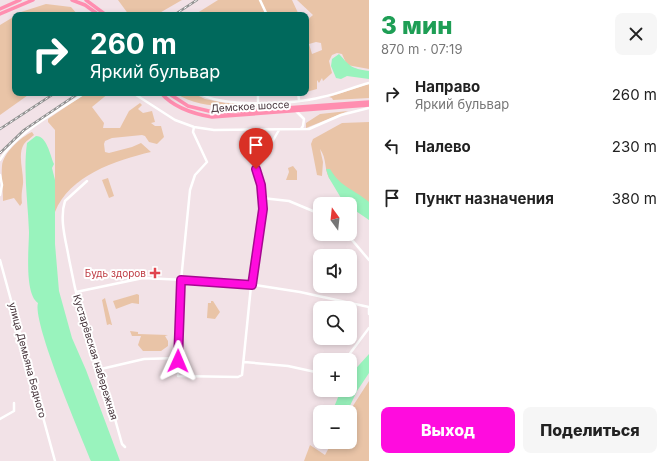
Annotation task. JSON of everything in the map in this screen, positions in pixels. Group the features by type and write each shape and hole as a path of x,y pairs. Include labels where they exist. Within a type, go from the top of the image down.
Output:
{"main road":[{"path":"0,9 20,0"},
{"path":"0,14 33,0"},
{"path":"72,0 84,5 94,12"},
{"path":"86,0 102,12"},
{"name":"Демское шоссе","path":"164,96 171,102 187,111 212,117 295,111 369,102"},
{"name":"Демское шоссе","path":"173,96 188,106 217,113 369,102"}],"street":[{"path":"260,0 266,12"},
{"path":"207,96 218,100 258,102 299,100 322,98 369,83"},
{"path":"0,160 31,129 80,96"},
{"path":"138,96 175,120 194,127 214,130 309,129 341,115 369,108"},
{"path":"258,96 258,102"},
{"path":"298,96 299,100"},
{"path":"294,130 300,129 304,122 302,115 295,111"},
{"path":"194,127 193,132 207,162 195,175 190,190 181,280 178,376 240,376 243,374 252,285 262,223 261,185 256,170 279,130"},
{"path":"0,175 2,185 0,195"},
{"name":"Кустарёвская набережная","path":"87,181 68,197 64,205 64,233 80,315 97,367 101,368 122,444 125,447"},
{"path":"262,198 288,201 313,211"},
{"path":"353,241 369,260"},
{"name":"улица Демьяна Бедного","path":"0,260 56,461"},
{"path":"76,292 141,278 252,285 300,292 369,307 369,314"},
{"path":"350,353 369,328"},
{"path":"101,368 144,359 178,358"},
{"path":"244,362 288,366 313,372"},
{"path":"0,419 14,411 14,403"}],"shaded area":[{"path":"118,0 182,0 161,12 127,12"},
{"path":"218,0 292,0 298,12 199,12"},
{"path":"297,0 369,0 369,69 347,65 342,54 337,53 332,55 329,61 332,73 323,81 322,78 319,83 317,80 317,89 309,91 309,44 309,18 313,15","holes":["316,42 321,43 322,50 312,54 309,44"]},
{"path":"46,4 71,7 75,12 21,12"},
{"path":"12,18 12,96 27,96 0,115 0,25"},
{"path":"339,54 351,66 369,71 369,79 347,76 341,79 336,78 331,66 332,59"},
{"path":"369,84 369,98 333,100 329,97"},
{"path":"82,96 105,96 92,107 104,123 103,128 120,128 129,111 140,103 142,105 138,109 143,113 152,111 155,122 151,123 155,126 161,126 164,137 157,144 149,142 145,136 142,135 112,138 105,141 105,152 109,153 141,143 151,152 137,155 109,165 82,179 62,199 55,212 55,130 48,122 48,119"},
{"path":"180,96 199,96 205,99 225,103 268,104 220,106 197,103"},
{"path":"348,111 306,128 306,123 320,114"},
{"path":"369,122 369,212 357,202 357,197 351,197 329,178 326,171 324,156 320,149 323,162 322,176 317,175 311,144 313,139 342,123"},
{"path":"32,132 34,135 26,141 21,153 23,184 22,203 20,206 14,198 3,201 2,166 3,161 13,146"},
{"path":"36,136 43,139 45,142 54,164 52,168 55,180 55,244 59,291 72,338 86,370 120,461 91,461 49,355 38,314 38,303 31,290 28,270 29,232 25,165 27,143"},
{"path":"293,166 297,171 297,180 286,180 289,172 288,168"},
{"path":"326,169 330,169 343,184 369,202 369,220 357,212 357,197 340,197 329,178"},
{"path":"108,178 114,196 109,198 102,180"},
{"path":"137,294 139,295 139,304 132,303 116,309 113,301"},
{"path":"105,298 112,325 107,325 102,300"},
{"path":"211,301 213,301 220,312 215,319 207,318 208,303 211,303"},
{"path":"130,331 138,332 138,334 168,335 165,336 168,341 168,346 161,351 143,351 138,345 141,336 132,336"},
{"path":"369,354 369,373 357,391 357,367"},
{"path":"369,381 369,461 304,461 310,445 313,449 316,449 325,455 328,449 357,449 357,405 354,405"},
{"path":"338,397 354,397 350,405 335,405"}],"railway":[{"path":"179,12 197,0"},
{"path":"0,129 50,96"},
{"path":"0,153 24,130 75,96"}],"place":[{"name":"Будь здоров","path":"155,273"}],"route":[{"path":"178,361 179,301 181,280 252,285 263,209 261,185 256,169"}]}
